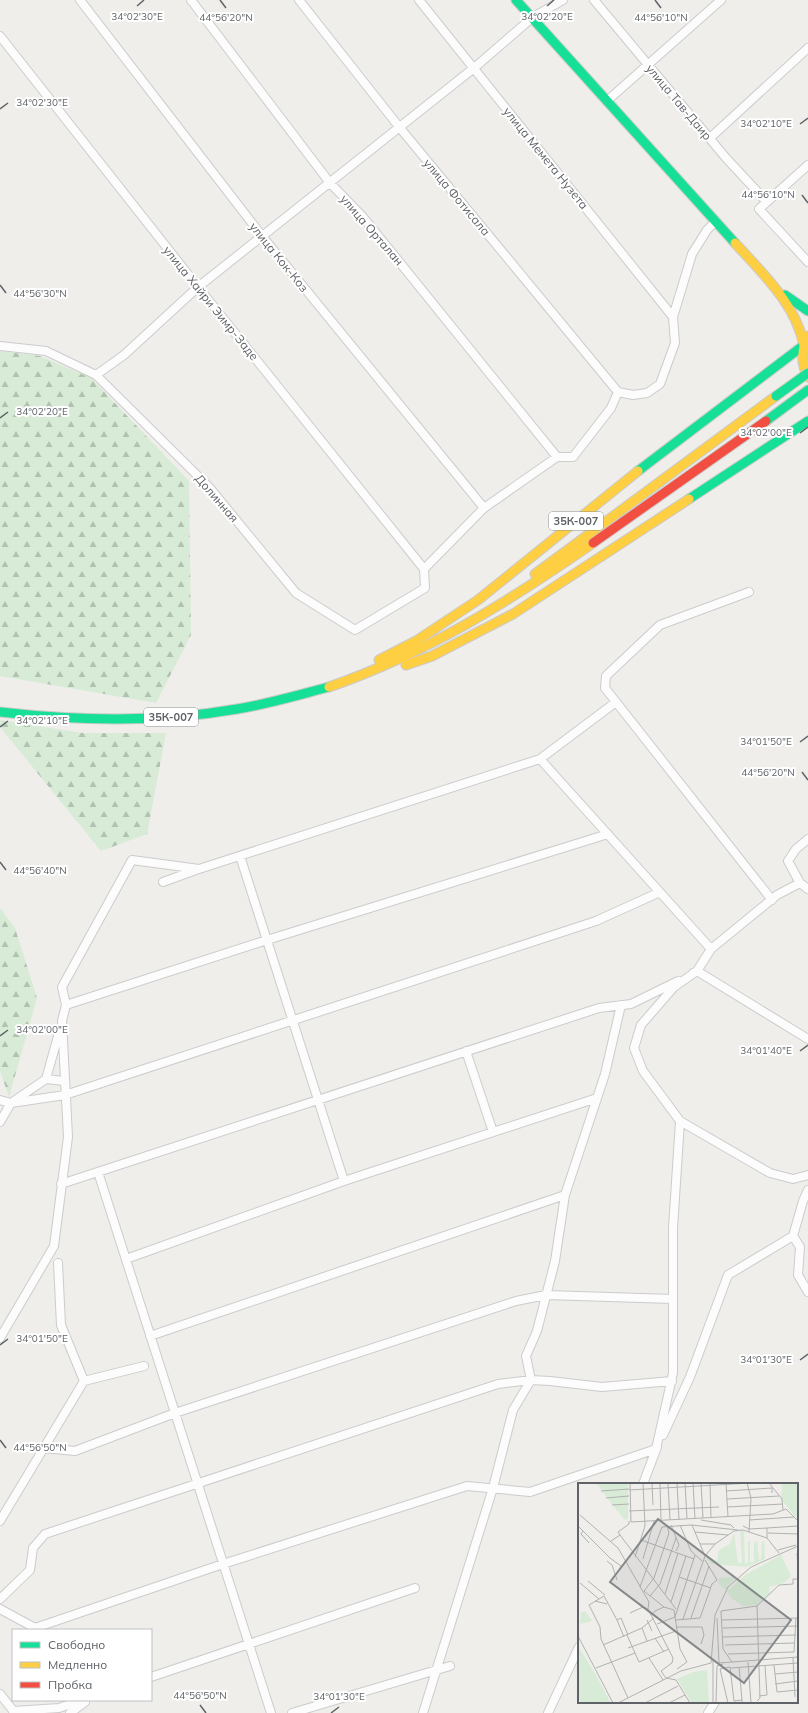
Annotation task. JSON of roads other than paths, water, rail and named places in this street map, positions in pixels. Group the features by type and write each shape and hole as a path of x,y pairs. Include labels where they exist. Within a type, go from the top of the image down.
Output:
{"main road":[{"path":"516,0 608,100 776,288 793,302 808,311"},
{"path":"776,288 796,319 806,340 802,361 808,377"},
{"name":"35К-007","path":"338,683 416,640 478,600 659,454 806,340"},
{"name":"35К-007","path":"495,607 545,565 808,373"},
{"name":"35К-007","path":"0,712 41,716 119,720 199,715 240,709 270,702 371,672 432,644 549,574 808,390"},
{"name":"35К-007","path":"338,683 383,673 432,656 513,614 808,421"}],"street":[{"name":"улица Кок-Коз","path":"80,0 262,236 484,508"},
{"name":"улица Орталан","path":"191,0 330,183 363,217 556,458"},
{"name":"улица Фотисала","path":"299,0 400,128 618,392"},
{"name":"улица Мемета Нузета","path":"419,0 673,317"},
{"path":"96,375 124,355 198,287 400,128 474,68 533,17 562,0"},
{"name":"улица Тав-Даир","path":"594,0 710,138 767,202"},
{"path":"608,100 720,0"},
{"name":"улица Хайри Эимр-Заде","path":"0,36 198,287 424,569"},
{"path":"710,138 808,48"},
{"path":"808,165 759,209 808,262"},
{"path":"424,569 484,508 556,458 573,457 611,408 618,392 633,395 647,393 660,384 675,343 673,317 692,254 707,230 716,221"},
{"name":"Долинная","path":"0,346 46,351 96,375 209,487 296,593 355,630 425,588 424,569"},
{"path":"749,592 660,625 606,676 605,688 772,900"},
{"path":"163,882 540,759 616,702"},
{"path":"540,759 711,949"},
{"path":"66,1005 267,940 608,834"},
{"path":"808,839 796,849 788,861 800,883 808,888"},
{"path":"240,856 344,1181"},
{"path":"0,1338 54,1246 68,1137 62,1021 66,1005 62,987 132,860 199,869"},
{"path":"800,883 772,900 711,949 698,971 674,987 641,1025 634,1048 642,1071 680,1121 770,1173 793,1179 808,1175"},
{"path":"0,1100 11,1103 65,1095 596,921 660,892"},
{"path":"61,1184 599,1008 631,1004 698,971"},
{"path":"698,971 808,1038"},
{"path":"0,1122 11,1103 46,1079 66,1005"},
{"path":"423,1713 493,1488 513,1410 531,1380 526,1356 537,1331 555,1261 565,1195 605,1074 621,1005"},
{"path":"466,1051 493,1132"},
{"path":"46,1079 64,1081"},
{"path":"126,1259 344,1181 597,1098"},
{"path":"656,1449 674,1373 673,1228 680,1121"},
{"path":"98,1172 271,1713"},
{"path":"643,1483 656,1449 690,1377 728,1275 793,1236 803,1201 808,1190"},
{"path":"150,1336 565,1195"},
{"path":"793,1236 800,1247 798,1275 808,1292"},
{"path":"58,1263 61,1325 84,1381"},
{"path":"44,1448 75,1451 175,1413 516,1301 546,1295 673,1299"},
{"path":"0,1521 84,1381 144,1366"},
{"path":"0,1600 30,1570 33,1548 45,1534 198,1485 498,1384 531,1380 602,1387 672,1381"},
{"path":"0,1609 35,1628 223,1564 467,1486 530,1492 656,1449"},
{"path":"152,1677 414,1588"},
{"path":"548,1713 578,1649"},
{"path":"292,1713 450,1666"},
{"path":"0,1694 14,1712 58,1708 79,1701"},
{"path":"70,1713 87,1701"},
{"path":"708,1713 714,1703"}]}
